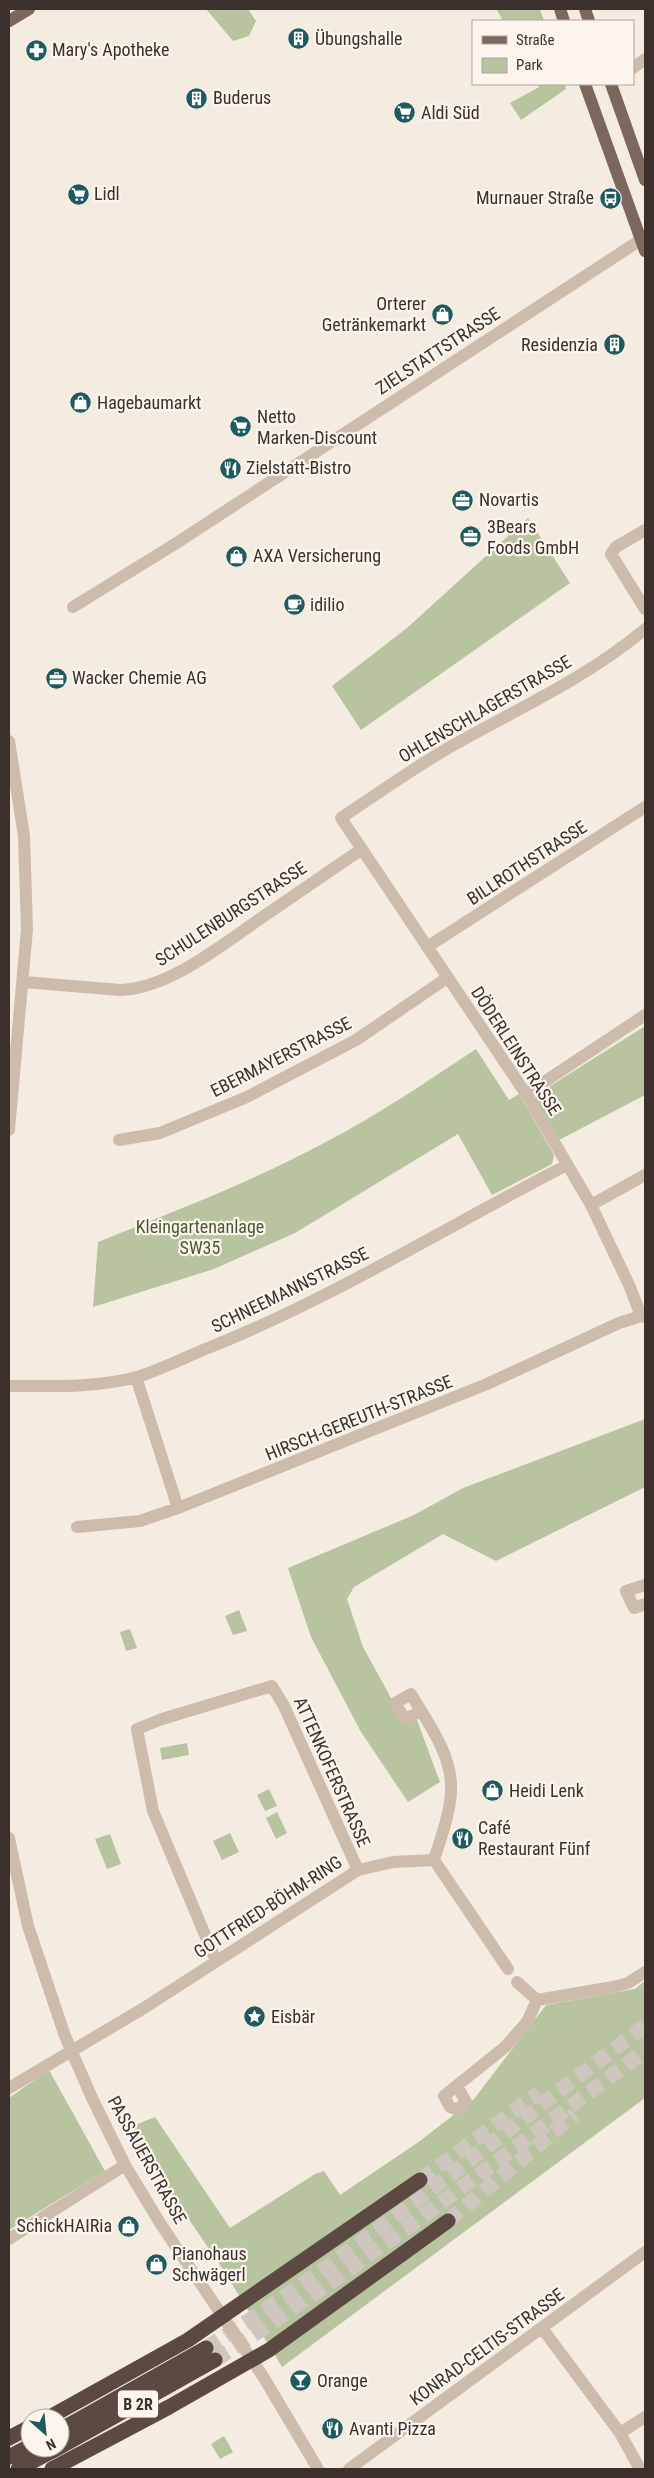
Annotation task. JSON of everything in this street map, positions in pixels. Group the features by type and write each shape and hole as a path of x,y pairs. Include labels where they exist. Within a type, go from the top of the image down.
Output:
{"highway":[{"path":"66,2408 164,2354 223,2316 420,2180"},
{"path":"52,2469 252,2360 448,2221"},
{"name":"B 2R","path":"70,2425 210,2354 70,2440"},
{"name":"B 2R","path":"18,2469 38,2458"}],"main road":[{"path":"9,21 28,9"},
{"path":"585,85 644,243"},
{"path":"611,85 645,180"}],"street":[{"path":"634,67 645,59"},
{"name":"ZIELSTATTSTRASSE","path":"73,607 162,553 644,243"},
{"path":"645,530 616,547 611,554 645,609"},
{"name":"OHLENSCHLAGERSTRASSE","path":"341,818 449,748 539,699 597,663 645,629"},
{"path":"9,741 24,836 27,929 24,982 9,1130"},
{"name":"BILLROTHSTRASSE","path":"427,947 645,807"},
{"name":"DÖDERLEINSTRASSE","path":"341,818 526,1094 591,1205 643,1316"},
{"name":"SCHULENBURGSTRASSE","path":"24,982 120,990 134,990 151,985 227,941 362,849"},
{"name":"EBERMAYERSTRASSE","path":"119,1140 160,1132 247,1097 356,1040 447,978"},
{"path":"526,1094 645,1015"},
{"name":"SCHNEEMANNSTRASSE","path":"9,1386 68,1387 136,1377 242,1335 306,1305 567,1165"},
{"path":"591,1205 645,1175"},
{"name":"HIRSCH-GEREUTH-STRASSE","path":"77,1527 140,1521 178,1508 487,1384 619,1323 643,1316"},
{"path":"136,1377 178,1508"},
{"path":"645,1584 626,1591 634,1608 645,1604"},
{"name":"ATTENKOFERSTRASSE","path":"216,1961 153,1811 137,1729 162,1719 272,1686 284,1706 358,1870"},
{"path":"421,1711 436,1736 451,1785 434,1860 508,1969"},
{"name":"PASSAUERSTRASSE","path":"9,1838 28,1926 70,2050 125,2165 160,2223 252,2360 318,2469"},
{"name":"GOTTFRIED-BÖHM-RING","path":"9,2088 70,2050 144,2008 358,1870 393,1862 434,1860"},
{"path":"537,2000 613,1987 628,1983 645,1972"},
{"path":"517,1982 537,2000"},
{"path":"454,2088 505,2047 527,2022 537,2000"},
{"path":"9,2239 125,2165"},
{"name":"KONRAD-CELTIS-STRASSE","path":"349,2469 645,2252"},
{"path":"542,2328 620,2433 640,2469"},
{"path":"620,2433 645,2417"}],"green space":[{"path":"206,9 248,9 256,21 249,36 233,41"},
{"path":"540,9 544,20 502,20 497,10"},
{"path":"538,85 564,85 566,89 521,120 510,103 539,87"},
{"path":"528,518 570,583 361,730 332,686 407,628"},
{"path":"645,1026 645,1095 561,1139 555,1140 534,1103 536,1095"},
{"name":"Kleingartenanlage SW35","path":"476,1049 509,1100 519,1094 554,1155 552,1164 492,1195 458,1134 295,1233 214,1269 93,1307 98,1242 269,1171 344,1133"},
{"path":"645,1419 645,1487 496,1561 443,1534 354,1587 347,1599 363,1647 402,1718 417,1720 440,1782 408,1802 361,1732 311,1637 288,1568 414,1515 463,1488"},
{"path":"239,1610 247,1631 233,1635 225,1616"},
{"path":"130,1629 137,1648 126,1651 120,1632"},
{"path":"187,1743 189,1755 162,1760 160,1748"},
{"path":"269,1789 277,1806 265,1811 257,1795"},
{"path":"277,1812 287,1833 276,1839 266,1818"},
{"path":"230,1833 239,1852 222,1860 213,1841"},
{"path":"110,1834 121,1864 107,1869 95,1839"},
{"path":"645,1981 645,2098 282,2367 226,2274 150,2162 130,2127 155,2117 230,2228 315,2174 324,2171 340,2195 420,2141 474,2099 546,2005 635,1989"},
{"path":"49,2070 105,2171 9,2230 9,2098"},
{"path":"224,2436 233,2452 220,2459 211,2444"}],"tunnel":[{"path":"206,2348 263,2311 374,2232 645,2026"},
{"path":"215,2360 379,2248 645,2051"},
{"path":"420,2180 539,2093"},
{"path":"448,2221 575,2114"}],"place":[{"name":"Übungshalle","path":"299,39"},
{"name":"Mary's Apotheke","path":"36,50"},
{"name":"Buderus","path":"197,98"},
{"name":"Aldi Süd","path":"405,113"},
{"name":"Lidl","path":"78,194"},
{"name":"Murnauer Straße","path":"610,198"},
{"name":"Orterer Getränkemarkt","path":"442,314"},
{"name":"Residenzia","path":"614,345"},
{"name":"Hagebaumarkt","path":"81,403"},
{"name":"Netto Marken-Discount","path":"241,427"},
{"name":"Zielstatt-Bistro","path":"230,468"},
{"name":"Novartis","path":"463,500"},
{"name":"3Bears Foods GmbH","path":"471,537"},
{"name":"AXA Versicherung","path":"237,556"},
{"name":"idilio","path":"294,605"},
{"name":"Wacker Chemie AG","path":"56,678"},
{"name":"Heidi Lenk","path":"493,1791"},
{"name":"Café Restaurant Fünf","path":"462,1838"},
{"name":"Eisbär","path":"255,2017"},
{"name":"SchickHAIRia","path":"128,2226"},
{"name":"Pianohaus Schwägerl","path":"156,2264"},
{"name":"Orange","path":"301,2381"},
{"name":"Avanti Pizza","path":"333,2429"}]}
